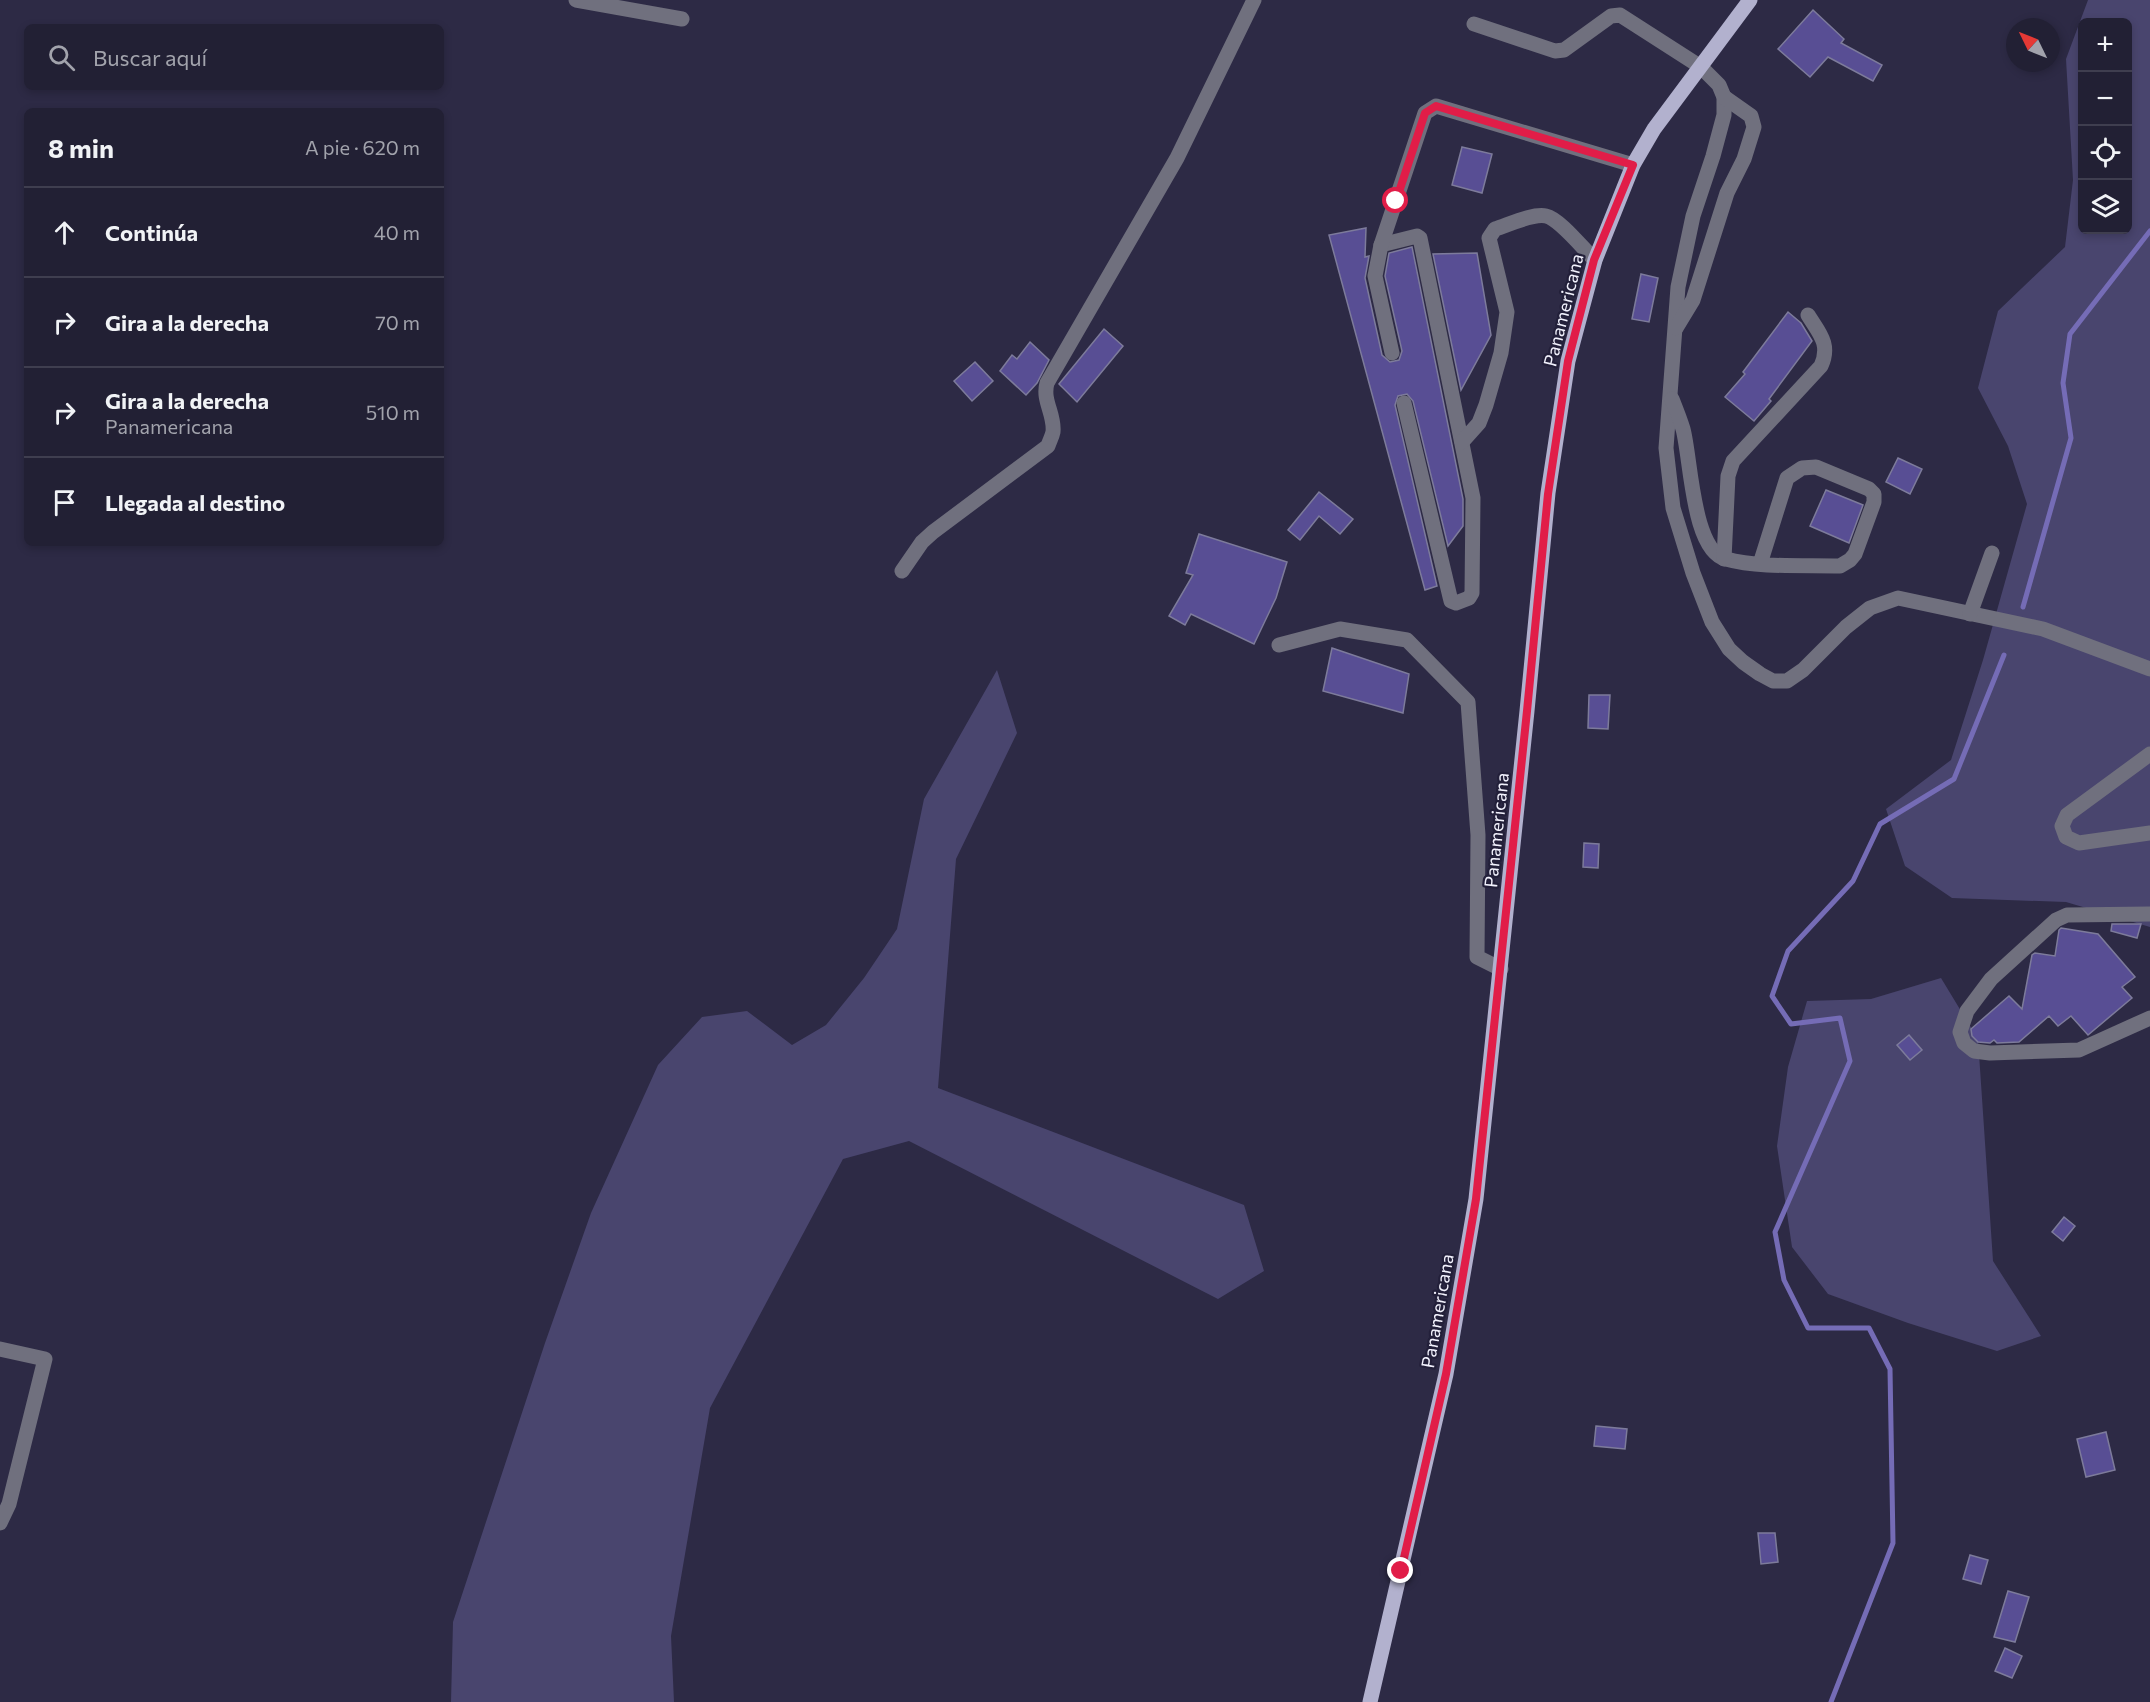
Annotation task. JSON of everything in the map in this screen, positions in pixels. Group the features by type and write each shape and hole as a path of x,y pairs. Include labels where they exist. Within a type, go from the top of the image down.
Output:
{"main road":[{"name":"Panamericana","path":"1370,1702 1446,1374 1476,1199 1548,494 1568,361 1594,260 1633,165 1654,129 1750,0"}],"street":[{"path":"576,0 681,19"},
{"path":"902,571 922,542 933,532 1047,446 1053,432 1044,393 1047,382 1177,158 1254,0"},
{"path":"1474,24 1555,51 1564,50 1611,16 1620,15 1701,67 1719,85 1724,98 1724,115 1693,216 1678,287 1666,448 1673,507 1693,573 1712,622 1729,649 1743,662 1773,681 1787,681 1803,670 1846,627 1870,608 1898,598 2043,629 2150,669"},
{"path":"1675,329 1693,300 1727,193 1744,159 1754,127 1751,116 1724,98"},
{"path":"1392,353 1375,276 1381,245 1425,113 1432,107 1436,106 1633,165"},
{"path":"1462,442 1479,423 1486,405 1501,353 1508,312 1489,238 1491,234 1495,229 1536,216 1545,216 1558,223 1594,260"},
{"path":"1381,245 1417,236 1420,238 1473,498 1473,586 1469,598 1456,603 1451,601 1404,402"},
{"path":"1724,559 1728,476 1733,461 1821,366 1826,357 1825,342 1808,315"},
{"path":"1670,393 1683,429 1702,532 1712,552 1724,559 1760,564 1840,566 1855,554 1874,502 1874,494 1869,489 1816,467 1802,468 1787,478 1760,564"},
{"path":"1970,614 1992,553"},
{"path":"1279,645 1340,629 1407,640 1468,702 1478,836 1477,957 1501,969"},
{"path":"2150,754 2067,815 2062,826 2066,837 2079,843 2150,833"},
{"path":"2150,915 2067,915 2056,920 1991,979 1967,1011 1960,1032 1964,1043 1974,1051 2025,1053 2079,1050 2150,1018"},
{"path":"0,1349 45,1359 0,1523"}],"shaded area":[{"path":"2088,0 2150,0 2150,927 2066,902 1952,898 1905,866 1886,809 1951,760 1983,660 2027,504 2008,446 1978,388 1998,311 2065,247 2073,180 2066,59 2078,27 2078,234 2132,234 2132,18 2081,18"},
{"path":"997,670 1017,733 956,859 938,1088 1244,1205 1264,1271 1218,1299 909,1141 843,1159 710,1408 671,1636 674,1702 451,1702 453,1622 545,1343 591,1213 658,1065 702,1017 747,1011 792,1045 826,1025 864,978 897,929 924,799"},
{"path":"1941,978 1978,1039 1993,1261 2041,1336 1997,1351 1908,1323 1828,1294 1792,1247 1777,1146 1788,1067 1807,1001 1871,999"}],"building":[{"path":"1813,10 1844,39 1841,43 1882,65 1873,81 1828,57 1810,77 1778,49"},
{"path":"1462,147 1492,154 1482,193 1452,185"},
{"path":"1366,228 1365,257 1369,256 1365,278 1382,355 1390,362 1399,360 1402,351 1385,276 1389,253 1412,247 1463,499 1463,526 1448,546 1413,401 1407,394 1398,396 1395,405 1437,586 1425,590 1329,235"},
{"path":"1477,253 1491,335 1461,390 1433,254"},
{"path":"1641,274 1658,278 1649,322 1632,319"},
{"path":"1788,312 1801,323 1812,341 1769,399 1771,401 1754,421 1725,397 1745,374 1743,372"},
{"path":"1104,329 1123,346 1077,402 1059,384"},
{"path":"1030,342 1049,360 1037,383 1026,395 1000,371 1012,355 1017,359"},
{"path":"975,362 993,381 972,401 954,381"},
{"path":"1898,458 1922,469 1910,494 1886,482"},
{"path":"1826,490 1863,505 1849,543 1810,526"},
{"path":"1319,492 1353,519 1340,534 1319,516 1300,540 1288,530"},
{"path":"1199,534 1287,562 1276,598 1254,644 1191,614 1185,625 1169,616 1193,575 1186,573"},
{"path":"1332,648 1409,674 1403,713 1323,691"},
{"path":"1589,695 1610,695 1608,729 1588,728"},
{"path":"1584,843 1599,844 1598,868 1583,867"},
{"path":"2112,924 2141,924 2137,938 2111,931"},
{"path":"2061,928 2098,934 2135,977 2122,987 2132,998 2088,1035 2071,1016 2058,1026 2049,1016 2019,1042 1997,1043 1994,1040 1990,1043 1978,1042 1972,1036 1971,1029 2009,996 2022,1009 2032,955 2035,953 2055,956"},
{"path":"1909,1035 1922,1050 1910,1060 1897,1045"},
{"path":"2064,1217 2075,1226 2063,1241 2052,1232"},
{"path":"1596,1426 1627,1429 1625,1449 1594,1446"},
{"path":"2106,1432 2115,1470 2086,1477 2077,1439"},
{"path":"1758,1533 1775,1533 1778,1562 1761,1564"},
{"path":"1970,1555 1988,1560 1981,1584 1963,1579"},
{"path":"2008,1591 2029,1597 2015,1642 1994,1637"},
{"path":"2005,1648 2022,1656 2012,1678 1995,1671"}],"waterway":[{"path":"2023,607 2071,438 2063,383 2070,334 2150,231"},
{"path":"1831,1702 1893,1543 1890,1369 1869,1328 1808,1328 1784,1280 1775,1232 1850,1061 1840,1018 1791,1024 1772,996 1788,951 1853,881 1880,824 1954,779 2004,655"}],"route":[{"path":"1396,201 1425,113 1436,106 1633,165 1594,260 1568,361 1548,494 1476,1199 1446,1374 1401,1571"}]}
